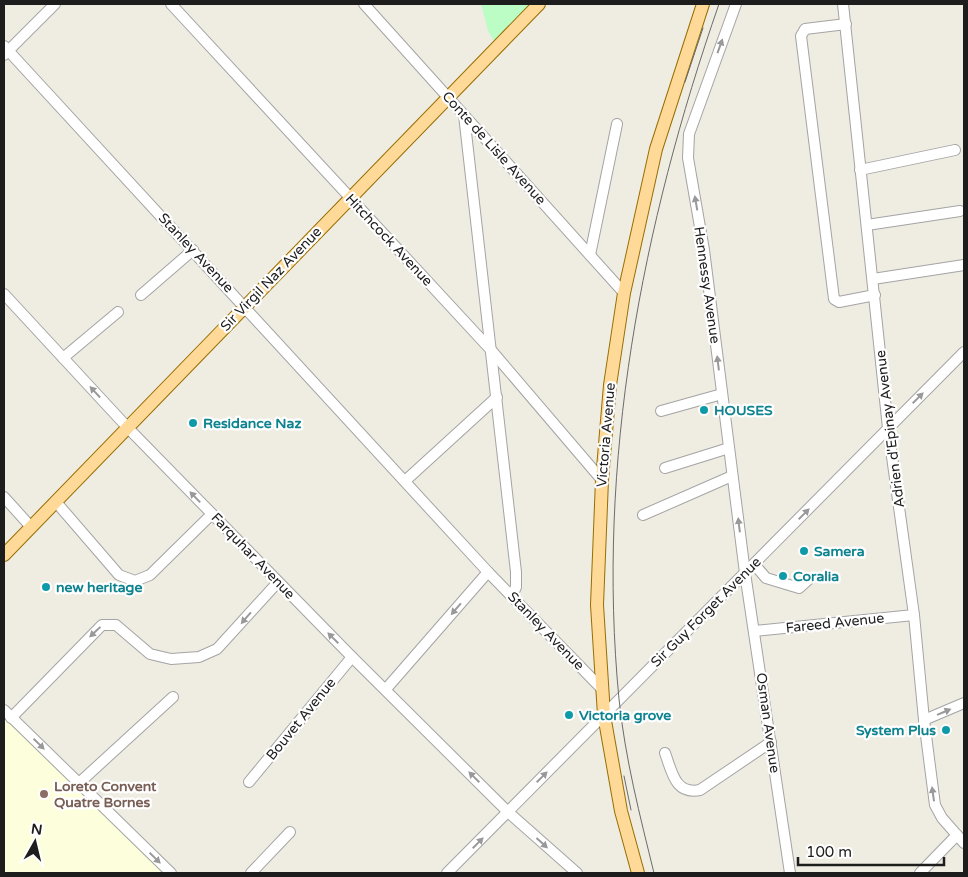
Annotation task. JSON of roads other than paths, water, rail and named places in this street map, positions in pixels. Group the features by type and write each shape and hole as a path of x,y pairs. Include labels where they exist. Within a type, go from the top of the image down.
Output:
{"main road":[{"name":"Sir Virgil Naz Avenue","path":"4,556 539,4"},
{"name":"Victoria Avenue","path":"638,873 621,811 604,715 597,605 602,480 610,385 624,293 656,149 703,4"}],"street":[{"path":"5,51 55,4"},
{"name":"Hitchcock Avenue","path":"171,4 492,350 602,480"},
{"name":"Conte de Lisle Avenue","path":"364,4 624,293"},
{"name":"Hennessy Avenue","path":"736,4 702,96 688,145 745,573"},
{"name":"Adrien d'Epinay Avenue","path":"843,4 888,428 914,615 924,720 935,805 964,843"},
{"path":"846,24 805,29 801,36 834,299 839,302 875,295"},
{"name":"Stanley Avenue","path":"5,51 245,306 488,572 603,690"},
{"path":"464,115 516,572 516,587 512,596"},
{"path":"590,256 617,124"},
{"path":"860,170 955,150"},
{"path":"867,225 960,211"},
{"path":"141,295 193,250"},
{"path":"873,279 964,265"},
{"name":"Farquhar Avenue","path":"4,294 128,428 352,657 508,812 577,873"},
{"path":"63,358 118,312"},
{"name":"Sir Guy Forget Avenue","path":"447,873 964,352"},
{"path":"661,411 722,394"},
{"path":"405,481 497,397"},
{"path":"665,468 729,448"},
{"path":"643,515 732,476"},
{"path":"4,497 32,527"},
{"path":"56,502 119,575 135,581 150,574 212,514"},
{"path":"754,564 766,578 799,588 808,580"},
{"path":"386,689 488,572"},
{"name":"Osman Avenue","path":"745,573 790,873"},
{"path":"171,873 8,714 102,626 116,625 150,654 171,659 199,657 218,649 278,582"},
{"name":"Fareed Avenue","path":"755,631 914,615"},
{"name":"Bouvet Avenue","path":"249,782 352,657"},
{"path":"79,784 173,697"},
{"path":"924,720 964,703"},
{"path":"665,753 678,785 685,790 693,791 700,790 771,742"},
{"path":"251,873 290,832"},
{"path":"920,873 957,835"}],"tram line":[{"path":"654,873 629,765 619,699 614,610 614,522 620,434 632,346 647,259 668,173 692,88 719,4"},
{"path":"685,82 703,28"},
{"path":"624,776 631,810"}],"place":[{"name":"HOUSES","path":"704,410"},
{"name":"Residance Naz","path":"193,423"},
{"name":"Samera","path":"804,551"},
{"name":"Coralia","path":"783,576"},
{"name":"new heritage","path":"46,587"},
{"name":"Victoria grove","path":"569,715"},
{"name":"System Plus","path":"946,730"},
{"name":"Loreto Convent Quatre Bornes","path":"44,794"}]}
